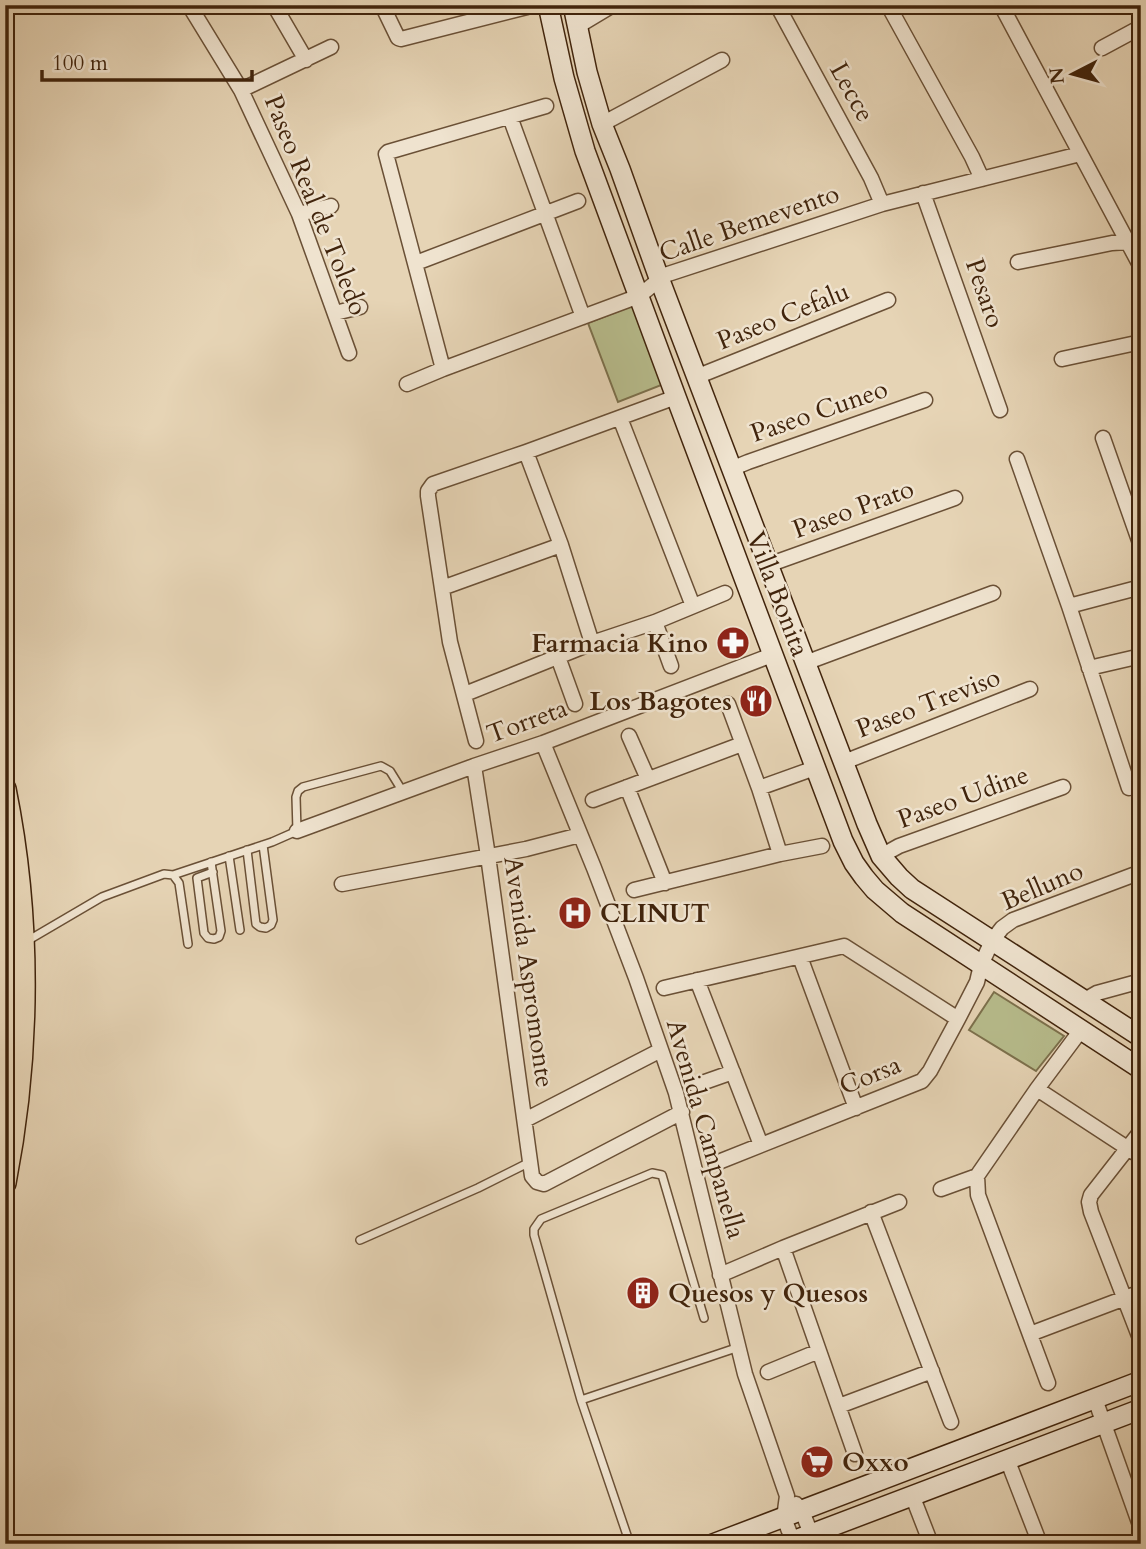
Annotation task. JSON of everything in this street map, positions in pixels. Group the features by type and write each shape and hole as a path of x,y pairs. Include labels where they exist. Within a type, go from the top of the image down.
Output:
{"main road":[{"path":"5,789 21,897 24,993 15,1131 5,1183"}],"street":[{"name":"Paseo Real de Toledo","path":"189,5 242,90 299,214 349,353"},
{"path":"274,5 306,60"},
{"path":"382,5 398,38 401,39 491,11 527,7"},
{"name":"Villa Bonita","path":"548,5 564,78 585,151 815,768 854,863 875,890 902,913 1141,1069"},
{"name":"Villa Bonita","path":"573,5 594,100 610,120 620,169 659,278 881,856 912,890 1141,1037"},
{"path":"578,26 613,5"},
{"name":"Lecce","path":"777,5 871,178 882,204"},
{"path":"888,5 982,179"},
{"path":"1001,5 1141,267"},
{"path":"1102,48 1141,27"},
{"path":"242,90 331,47"},
{"path":"610,120 722,60"},
{"path":"443,369 387,153 546,106"},
{"path":"510,117 583,317"},
{"name":"Calle Bemevento","path":"407,384 639,296 665,275 882,204 1080,154"},
{"name":"Pesaro","path":"923,193 1000,411"},
{"path":"416,263 578,201"},
{"path":"299,214 331,206"},
{"path":"1018,262 1127,242"},
{"name":"Paseo Cefalu","path":"696,377 888,300"},
{"path":"335,313 360,307"},
{"path":"1062,359 1141,342"},
{"path":"476,741 450,642 428,496 430,487 676,397"},
{"name":"Paseo Cuneo","path":"731,469 925,400"},
{"path":"620,418 693,606"},
{"path":"1103,438 1141,546"},
{"path":"526,452 561,545 592,643"},
{"path":"1017,458 1129,788"},
{"name":"Paseo Prato","path":"768,565 955,498"},
{"path":"442,588 561,545"},
{"path":"1069,606 1141,587"},
{"path":"465,694 725,593"},
{"path":"805,663 993,593"},
{"path":"655,622 671,666"},
{"name":"Torreta","path":"297,831 543,743 772,654"},
{"path":"1089,668 1141,656"},
{"path":"558,657 575,704"},
{"name":"Paseo Treviso","path":"844,762 1030,689"},
{"path":"727,704 759,788 780,854"},
{"path":"629,736 648,779"},
{"name":"Avenida Campanella","path":"543,743 594,868 662,1050 682,1112 738,1347 793,1514"},
{"path":"593,800 742,744"},
{"name":"Avenida Aspromonte","path":"474,766 532,1176 537,1182 544,1184 682,1112"},
{"path":"759,788 815,768"},
{"path":"627,787 665,883"},
{"name":"Paseo Udine","path":"881,856 899,846 1063,787"},
{"path":"342,884 526,849 580,835"},
{"path":"634,890 822,846"},
{"name":"Belluno","path":"981,965 992,941 1002,928 1013,920 1141,872"},
{"path":"664,988 838,947 848,948 958,1019"},
{"path":"800,957 856,1108"},
{"name":"Corsa","path":"716,1163 915,1085 926,1077 977,982 981,965"},
{"path":"697,980 761,1145"},
{"path":"1083,1001 1097,993 1141,981"},
{"path":"942,1189 977,1177 1081,1030"},
{"path":"525,1120 662,1050"},
{"path":"696,1085 733,1072"},
{"path":"1037,1089 1141,1157"},
{"path":"1141,1131 1091,1195 1090,1202 1091,1212 1141,1341"},
{"path":"977,1177 978,1195 1048,1383"},
{"path":"720,1275 899,1202"},
{"path":"871,1212 951,1422"},
{"path":"783,1248 855,1454"},
{"path":"1030,1334 1141,1292"},
{"path":"768,1372 819,1351"},
{"path":"839,1406 932,1371"},
{"path":"713,1544 1141,1381"},
{"path":"1095,1399 1141,1528"},
{"path":"793,1514 800,1541 912,1495 1141,1409"},
{"path":"1007,1460 1040,1544"},
{"path":"912,1495 931,1544"}],"lane":[{"path":"22,944 102,897 164,874 173,875 263,845 297,831 296,797 303,787 381,766 390,771 402,792"},
{"path":"247,850 256,923 260,928 266,928 273,920 263,845"},
{"path":"229,856 240,930"},
{"path":"211,862 213,872 221,931 219,937 214,939 208,938 204,933 197,886 198,878 213,872"},
{"path":"173,875 178,883 188,944"},
{"path":"360,1240 530,1162"},
{"path":"630,1544 582,1400 534,1229 541,1219 652,1173 662,1175 704,1318"},
{"path":"582,1400 738,1347"}],"green space":[{"path":"634,305 664,384 618,402 588,323"},
{"path":"994,992 1064,1036 1036,1071 969,1030"}],"water":[{"path":"5,895 9,988 5,1081"}],"place":[{"name":"Farmacia Kino","path":"733,643"},
{"name":"Los Bagotes","path":"756,701"},
{"name":"CLINUT","path":"575,913"},
{"name":"Quesos y Quesos","path":"643,1293"},
{"name":"Oxxo","path":"817,1462"}]}
